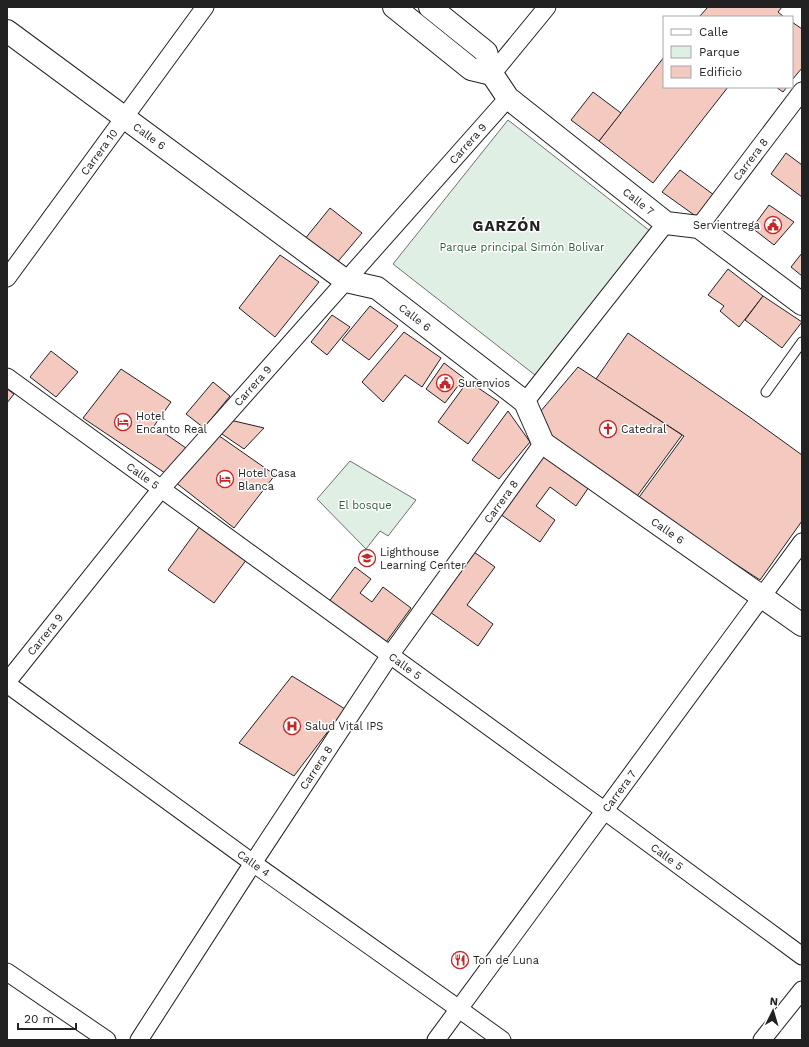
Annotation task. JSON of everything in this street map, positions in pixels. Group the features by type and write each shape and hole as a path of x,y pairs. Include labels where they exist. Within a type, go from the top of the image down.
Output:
{"street":[{"name":"Carrera 10","path":"7,278 205,7"},
{"path":"394,7 471,69 492,74 547,7"},
{"name":"Calle 7","path":"430,7 486,52 492,74 508,98 666,223"},
{"name":"Calle 6","path":"7,31 346,281 376,288 525,402 543,443 802,625"},
{"name":"Carrera 8","path":"700,227 802,91"},
{"name":"Carrera 9","path":"7,683 161,489 508,98"},
{"path":"525,402 666,223 700,227 802,304"},
{"name":"Calle 5","path":"7,377 605,811 802,956"},
{"name":"Carrera 8","path":"139,1040 390,655 543,443"},
{"name":"Carrera 7","path":"436,1040 802,542"},
{"name":"Calle 4","path":"7,683 253,863 502,1040"},
{"path":"7,972 107,1040"},
{"path":"762,1040 802,990"}],"lane":[{"path":"766,392 802,342"}],"green space":[{"name":"Parque principal Simón Bolivar","path":"508,120 650,231 535,375 393,264"},
{"name":"El bosque","path":"350,461 416,500 388,536 380,531 366,549 317,499"}],"building":[{"path":"708,7 782,7 778,12 783,16 700,16"},
{"path":"793,23 802,29 802,68 793,79"},
{"path":"663,58 663,88 727,88 653,183 599,141"},
{"path":"777,88 786,88 783,92"},
{"path":"593,92 621,113 599,141 571,120"},
{"path":"786,153 802,165 802,197 771,174"},
{"path":"680,170 714,195 697,217 662,192"},
{"name":"Servientrega","path":"769,205 794,222 774,245 752,228"},
{"path":"330,208 362,233 335,265 304,240"},
{"path":"802,253 802,276 791,267"},
{"path":"280,255 319,282 275,337 239,308"},
{"path":"728,269 763,296 739,327 720,311 724,306 708,295"},
{"path":"763,296 802,322 782,348 745,320"},
{"path":"370,306 398,326 369,360 342,340"},
{"path":"332,315 350,327 327,355 311,342"},
{"path":"404,332 441,358 422,387 405,375 383,402 362,382"},
{"path":"628,333 802,455 802,521 760,580 637,500 684,436 596,379"},
{"path":"51,351 78,372 56,397 30,377"},
{"name":"Surenvios","path":"444,363 464,378 445,403 426,389"},
{"name":"Catedral","path":"578,367 682,435 635,499 548,439 540,412"},
{"name":"Hotel Encanto Real","path":"121,369 171,402 154,426 186,448 165,473 83,418"},
{"path":"468,381 499,402 468,444 438,422"},
{"path":"213,382 230,396 204,428 186,414"},
{"path":"7,389 14,394 7,403"},
{"path":"508,411 530,442 499,479 472,460"},
{"path":"230,420 264,428 244,449 219,432"},
{"name":"Hotel Casa Blanca","path":"215,433 275,475 234,528 175,482"},
{"path":"545,451 591,484 576,506 550,487 536,506 555,520 540,542 500,514"},
{"path":"200,526 247,559 214,603 168,570"},
{"path":"474,552 495,567 467,605 493,624 478,646 430,612"},
{"name":"Lighthouse Learning Center","path":"355,567 371,579 360,593 372,602 383,587 411,608 384,645 328,603"},
{"name":"Salud Vital IPS","path":"292,676 345,709 294,776 239,743"}],"place":[{"name":"Servientrega","path":"773,225"},
{"name":"Surenvios","path":"445,383"},
{"name":"Hotel Encanto Real","path":"123,422"},
{"name":"Catedral","path":"608,429"},
{"name":"Hotel Casa Blanca","path":"225,479"},
{"name":"Lighthouse Learning Center","path":"367,558"},
{"name":"Salud Vital IPS","path":"292,726"},
{"name":"Ton de Luna","path":"460,960"}],"district":[{"name":"GARZÓN","path":"507,226"}]}
